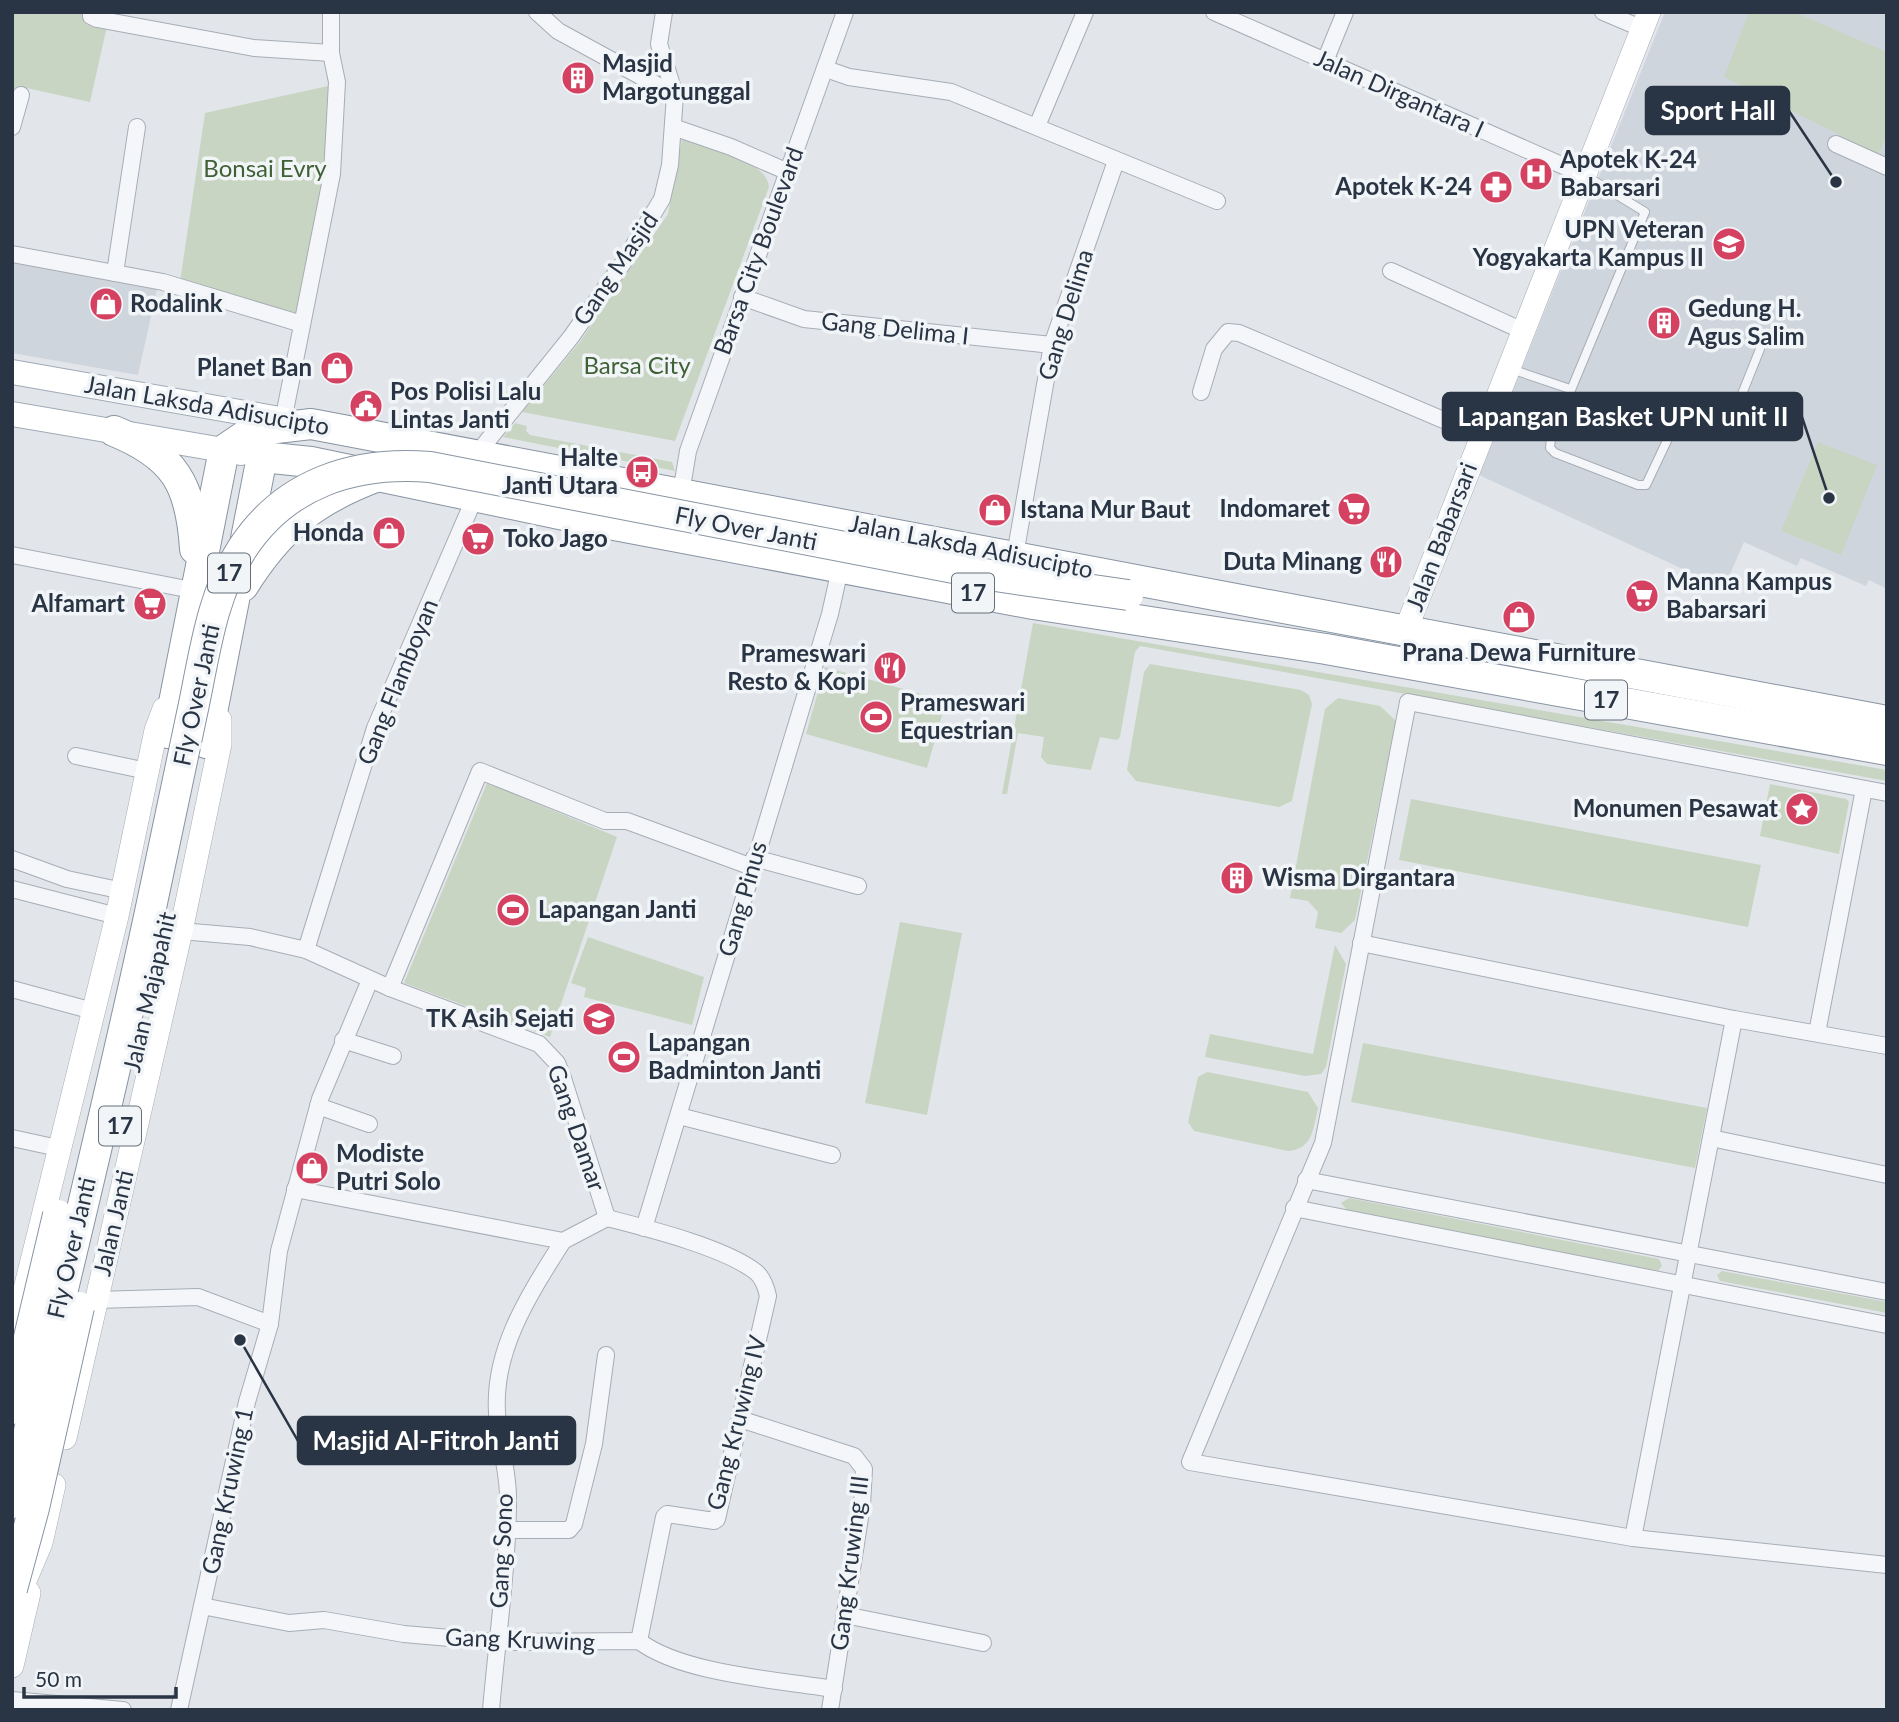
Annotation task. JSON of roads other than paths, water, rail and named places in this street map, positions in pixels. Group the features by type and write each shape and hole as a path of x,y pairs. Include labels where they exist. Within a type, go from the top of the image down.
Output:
{"highway":[{"name":"Jalan Laksda Adisucipto","path":"1887,721 1330,619 1015,555 476,455 270,429 281,456 475,497 1033,604 1325,649 1887,750"},
{"path":"224,450 270,429"},
{"name":"17","path":"234,599 270,429"},
{"path":"114,431 157,452 179,478 192,510 197,591"},
{"name":"Jalan Majapahit","path":"12,1409 129,920 224,450"},
{"name":"Fly Over Janti","path":"12,1503 148,925 211,624 232,567 271,513 311,485 337,474 383,465 430,467 954,569 1128,595 1330,619"},
{"path":"622,526 532,501 515,494 509,487 514,475 527,473 631,484"},
{"name":"17","path":"234,599 265,552 293,522 342,492 381,475"},
{"name":"Jalan Majapahit","path":"12,1589 34,1508 206,743 234,599"}],"main road":[{"name":"Jalan Laksda Adisucipto","path":"12,372 270,429"},
{"name":"Jalan Laksda Adisucipto","path":"12,382 270,429"},
{"name":"Jalan Laksda Adisucipto","path":"12,414 224,450"}],"street":[{"path":"91,12 91,16 97,19 254,48 331,53"},
{"path":"270,429 302,324 332,174 337,82 331,53 331,12"},
{"path":"537,12 558,31 675,94"},
{"name":"Gang Masjid","path":"476,455 571,337 653,216 665,188 675,94 659,44 664,12"},
{"name":"Barsa City Boulevard","path":"681,493 688,451 845,12"},
{"path":"1037,126 1085,12"},
{"name":"Jalan Dirgantara I","path":"1214,12 1584,175"},
{"path":"1325,61 1345,12"},
{"path":"1603,12 1646,21"},
{"name":"Jalan Babarsari","path":"1405,632 1646,21"},
{"path":"826,69 849,77 951,92 1217,201"},
{"path":"12,127 21,95"},
{"path":"115,273 138,127"},
{"path":"673,127 731,147 788,172"},
{"path":"1836,144 1887,167"},
{"name":"Gang Delima","path":"1015,555 1052,345 1116,161"},
{"path":"12,254 163,282 302,324"},
{"path":"1391,271 1523,331"},
{"name":"Gang Delima I","path":"743,297 804,319 1052,345"},
{"path":"1201,392 1214,349 1228,332 1239,333 1481,436"},
{"name":"Gang Flamboyan","path":"306,950 374,728 475,497"},
{"path":"12,555 197,591"},
{"name":"Gang Pinus","path":"644,1228 830,614 840,569"},
{"path":"12,1342 18,1290 76,1082 117,916 156,730 183,659"},
{"name":"Jalan Janti","path":"12,1611 41,1543 181,931 220,744 221,664"},
{"path":"1887,793 1408,702 1323,1143 1190,1462 1633,1538 1887,1565"},
{"path":"76,756 147,771"},
{"path":"390,988 480,771 605,821 627,821 753,863 858,886"},
{"path":"1817,1033 1864,789"},
{"path":"12,859 67,879 123,891"},
{"path":"12,890 117,916"},
{"name":"Gang Damar","path":"181,931 250,937 306,950 370,980 539,1044 548,1052 562,1074 607,1218"},
{"path":"1361,943 1734,1019 1887,1046"},
{"name":"Gang Kruwing 1","path":"179,1710 247,1402 270,1324 279,1251 295,1189 318,1106 370,980"},
{"path":"12,989 93,1012"},
{"path":"1633,1538 1734,1019"},
{"path":"343,1040 393,1056"},
{"path":"76,1082 143,1098"},
{"path":"318,1106 369,1124"},
{"path":"679,1116 832,1155"},
{"path":"12,1138 58,1148"},
{"path":"1712,1138 1887,1175"},
{"path":"1306,1180 1887,1292"},
{"path":"295,1189 563,1241 607,1218 644,1228"},
{"path":"1294,1208 1683,1287 1887,1325"},
{"name":"Gang Kruwing IV","path":"639,1641 664,1517 667,1514 714,1521 717,1519 768,1296 765,1284 756,1273 726,1256 644,1228"},
{"name":"Gang Sono","path":"491,1710 508,1493 499,1441 497,1384 512,1330 529,1295 563,1241"},
{"path":"96,1300 198,1297 270,1324"},
{"path":"506,1530 569,1530 574,1524 594,1444 606,1354"},
{"name":"Gang Kruwing III","path":"740,1419 854,1456 861,1461 864,1469 862,1505 830,1710"},
{"path":"12,1560 29,1554 41,1543"},
{"path":"12,1666 41,1543"},
{"name":"Gang Kruwing","path":"202,1606 289,1623 324,1620 404,1634 496,1642 639,1641 653,1652 695,1666 834,1689"},
{"path":"845,1615 984,1643"},
{"path":"12,1700 122,1710"}],"lane":[{"path":"1584,175 1645,212 1570,389 1550,448 1555,453 1638,485 1646,485 1652,478 1682,409 1726,423 1732,419 1760,349"},
{"path":"1508,368 1570,389"}],"place":[{"name":"Masjid Margotunggal","path":"578,78"},
{"name":"Apotek K-24 Babarsari","path":"1536,174"},
{"name":"Sport Hall","path":"1836,182"},
{"name":"Apotek K-24","path":"1496,187"},
{"name":"UPN Veteran Yogyakarta Kampus II","path":"1729,244"},
{"name":"Rodalink","path":"106,304"},
{"name":"Gedung H. Agus Salim","path":"1664,323"},
{"name":"Planet Ban","path":"337,368"},
{"name":"Pos Polisi Lalu Lintas Janti","path":"366,406"},
{"name":"Halte Janti Utara","path":"642,472"},
{"name":"Lapangan Basket UPN unit II","path":"1829,498"},
{"name":"Indomaret","path":"1354,509"},
{"name":"Istana Mur Baut","path":"995,510"},
{"name":"Honda","path":"389,533"},
{"name":"Toko Jago","path":"478,539"},
{"name":"Duta Minang","path":"1386,562"},
{"name":"Manna Kampus Babarsari","path":"1642,596"},
{"name":"Alfamart","path":"150,604"},
{"name":"Prana Dewa Furniture","path":"1519,617"},
{"name":"Prameswari Resto & Kopi","path":"890,668"},
{"name":"Prameswari Equestrian","path":"876,717"},
{"name":"Monumen Pesawat","path":"1802,809"},
{"name":"Wisma Dirgantara","path":"1237,878"},
{"name":"Lapangan Janti","path":"513,910"},
{"name":"TK Asih Sejati","path":"599,1019"},
{"name":"Lapangan Badminton Janti","path":"624,1057"},
{"name":"Modiste Putri Solo","path":"312,1168"},
{"name":"Masjid Al-Fitroh Janti","path":"240,1340"}],"park label":[{"name":"Bonsai Evry","path":"265,169"},
{"name":"Barsa City","path":"637,366"}]}
